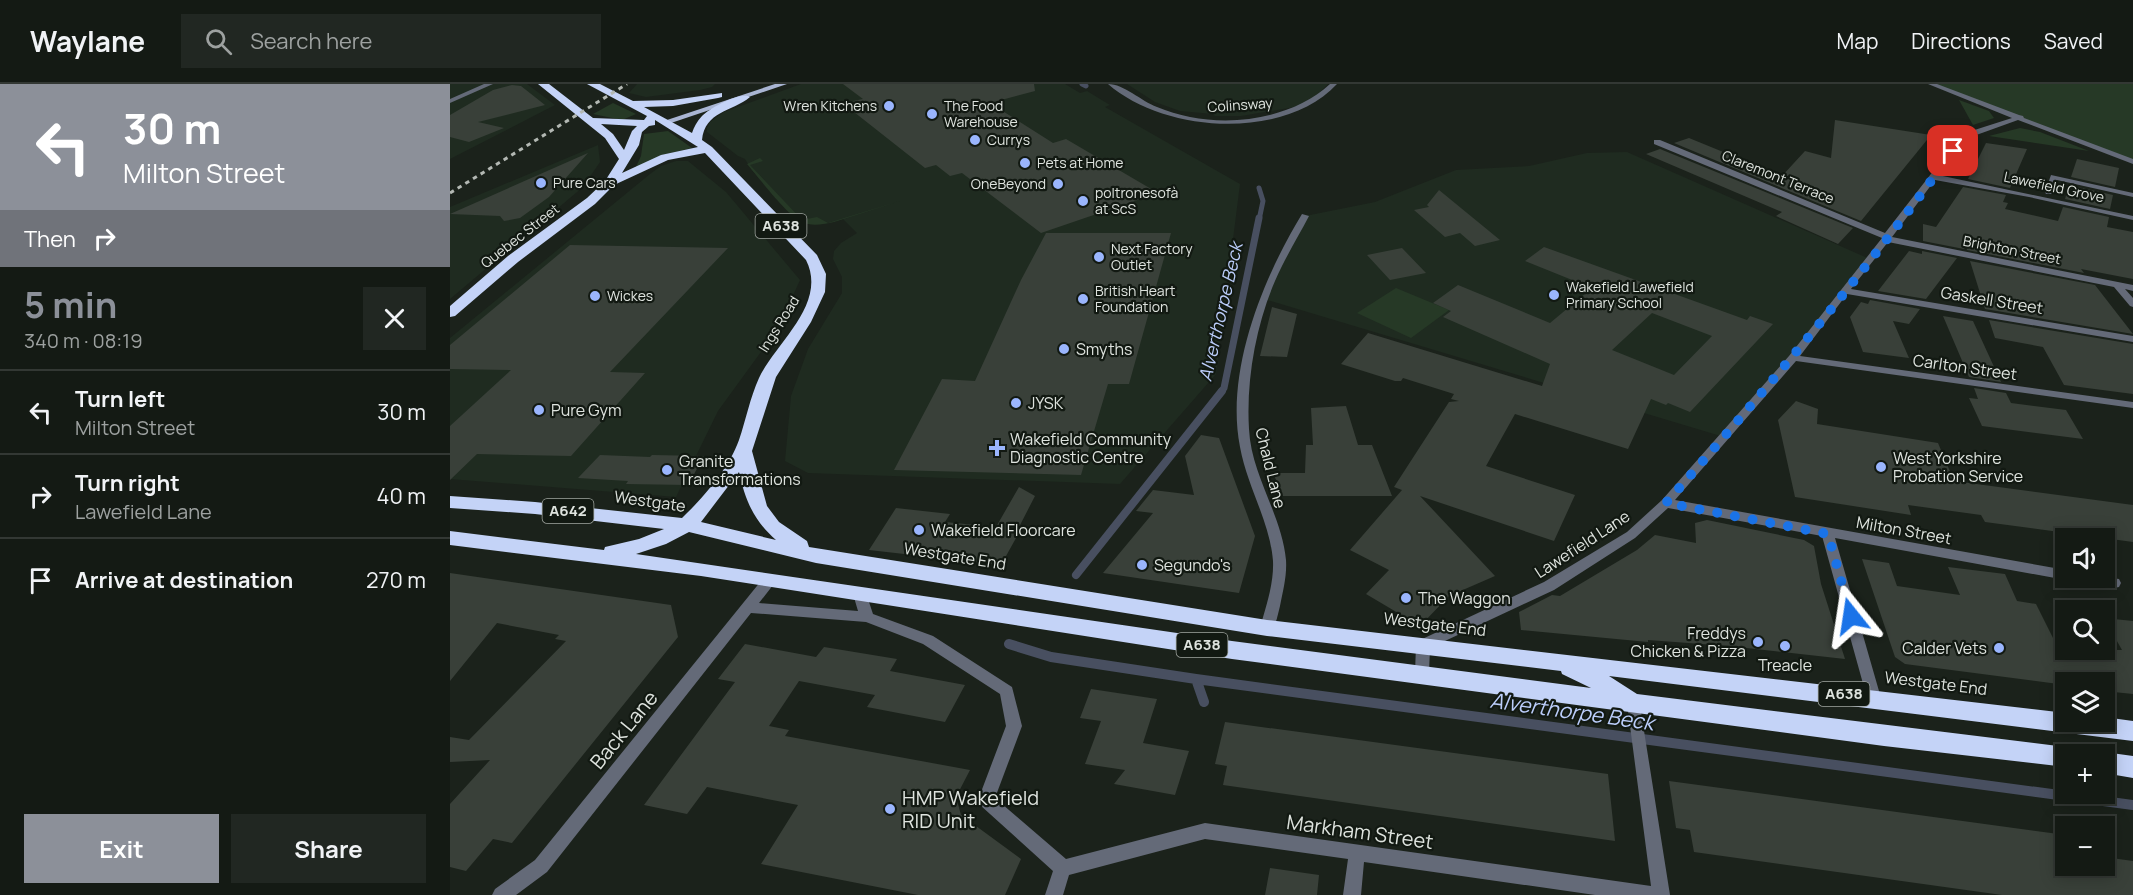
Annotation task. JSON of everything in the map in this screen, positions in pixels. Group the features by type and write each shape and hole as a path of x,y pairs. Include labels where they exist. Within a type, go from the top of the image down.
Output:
{"highway":[{"path":"543,84 609,136 625,159"},
{"name":"Ings Road","path":"592,84 665,122 702,145 812,258 819,273 818,292 800,328 772,368 753,414 743,450 703,507 686,525"},
{"path":"631,104 673,103 718,95"},
{"path":"702,145 696,128 701,119 745,96"},
{"path":"644,124 654,116"},
{"path":"592,121 644,124 665,122"},
{"name":"Quebec Street","path":"450,314 513,259 591,201 610,183 633,145 637,131 644,124"},
{"name":"Quebec Street","path":"610,183 665,157 702,145"},
{"name":"A638","path":"743,450 755,504 762,515 784,537 816,556"},
{"name":"Westgate","path":"450,502 535,508 686,525 737,536"},
{"name":"A638","path":"598,555 633,548 686,525"},
{"name":"Westgate End","path":"737,536 816,556 1266,628 1555,660 2133,731"},
{"name":"A638","path":"450,538 701,569 1232,650 1422,673 1635,707 2055,756"},
{"name":"A638","path":"1555,660 1604,684 1635,707"},
{"path":"2115,764 2133,767"}],"main road":[{"path":"654,116 751,84"},
{"path":"665,122 783,84"}],"street":[{"path":"450,100 490,84"},
{"name":"Colinsway","path":"1111,84 1158,111 1204,121 1259,119 1282,114 1315,102 1334,84"},
{"path":"1931,84 2133,162"},
{"name":"Lawefield Lane","path":"1423,645 1549,586 1631,535 1666,503 1793,358 1965,136 2021,117"},
{"name":"Claremont Terrace","path":"1657,142 1887,238"},
{"name":"Lawefield Grove","path":"1934,177 2133,218"},
{"path":"2049,192 2054,177 2133,195"},
{"name":"Chald Lane","path":"1266,628 1279,579 1278,553 1248,459 1243,429 1249,354 1267,290 1305,216"},
{"name":"Brighton Street","path":"1887,238 2133,288"},
{"path":"2116,284 2133,304"},
{"name":"Gaskell Street","path":"1846,291 2133,339"},
{"name":"Carlton Street","path":"1793,358 2133,405"},
{"name":"Milton Street","path":"1666,503 2055,573"},
{"path":"1828,534 1874,698"},
{"name":"Back Lane","path":"501,895 541,866 750,608 770,580"},
{"path":"860,594 867,616"},
{"path":"750,608 867,616 928,640 1007,691 1014,726 986,800 1063,868 1054,895"},
{"path":"1422,673 1423,645"},
{"path":"1635,707 1661,895"},
{"name":"Markham Street","path":"1063,868 1205,831 1655,895"},
{"path":"1352,895 1357,853"}],"shaded area":[{"path":"450,84 527,84 555,105 450,159"},
{"path":"637,84 715,84 700,90 646,97 629,93"},
{"path":"801,84 1065,84 1080,93 1087,91 1110,105 1105,107 1240,184 1216,374 1120,484 808,473 785,461 791,396 808,349 842,293 842,277 833,259 834,251 841,243 857,233 843,219 824,224 800,222 751,169 745,159 707,132 707,128 710,122 724,112"},
{"path":"1127,84 1328,84 1313,99 1295,107 1241,116 1215,116 1180,111 1155,102"},
{"path":"1931,84 2133,84 2133,162"},
{"path":"1959,100 1989,111 1994,118 1973,125"},
{"path":"613,103 636,114 622,120 593,114"},
{"path":"2020,128 2040,132 2089,151 1989,136"},
{"path":"668,131 692,148 662,155 635,169 641,156 644,134"},
{"path":"598,145 600,162 583,187 450,299 450,207"},
{"name":"Wakefield Lawefield Primary School","path":"1627,152 1872,260 1724,437 1264,299 1305,216 1375,202 1456,170 1529,166 1587,153"},
{"path":"760,158 763,161 750,165 802,220 817,217 828,223 900,201 826,224 806,224 788,212 747,164"},
{"path":"676,161 688,161 726,192 800,280 779,327 718,411 676,497 450,479 450,338 650,174 661,166"},
{"path":"1396,288 1449,310 1411,338 1357,313"}],"building":[{"path":"843,84 1034,84 1035,91 990,103 1053,143 1066,139 1158,193 1041,233 962,173 950,176 936,165 925,168 854,112 862,110 853,101 863,99"},
{"path":"512,85 521,86 545,105 478,122 504,128 469,142 450,137 450,115 493,90"},
{"path":"1835,120 1931,135 1861,221 1674,143 1689,138 1782,176 1805,151 1831,158"},
{"path":"1986,143 2027,149 2010,188 1968,179"},
{"path":"1660,149 1853,228 1838,244 1776,216 1782,212 1646,154"},
{"name":"Pure Cars","path":"588,153 549,197 520,218 504,221 500,216 450,214"},
{"path":"2077,159 2119,168 2115,187 2071,177"},
{"path":"2069,185 2113,195 2110,209 2065,199"},
{"path":"1963,187 2006,195 2003,202 2008,203 2005,209 2058,221 2063,207 2109,217 2107,227 2133,232 2133,279 2081,269 2084,273 1967,250 1966,246 1964,249 1923,241 1923,224 1936,227"},
{"path":"1439,190 1500,240 1475,246 1460,233 1445,237 1414,210 1429,207 1427,205"},
{"path":"1046,233 1171,233 1129,384 1108,384 1081,475 894,470 942,379 975,381 1021,280"},
{"name":"Wickes","path":"570,245 728,248 610,372 645,373 571,456 477,454 450,480 450,426 511,370 450,369 450,345"},
{"path":"1544,247 1747,320 1750,316 1773,324 1690,412 1651,399 1628,449 1515,414 1486,466 1575,495 1554,541 1420,496 1495,576 1449,596 1420,626 1366,594 1389,570 1350,550 1402,490 1394,487 1449,402 1459,401 1451,399 1454,394 1403,378 1401,381 1395,381 1341,364 1368,333 1542,386 1550,364 1443,317 1451,311 1433,303 1458,285 1550,323 1592,288 1525,261","holes":["1652,313 1712,336 1674,375 1612,350"]},
{"path":"1402,248 1426,273 1390,280 1367,255"},
{"path":"1909,251 1922,254 1922,251 1957,258 1926,299 1878,291"},
{"path":"1970,261 2095,285 2133,334 1985,309"},
{"path":"1870,300 1920,309 1909,324 1893,321 1909,358 1863,352 1850,317 1861,302 1868,304"},
{"path":"1272,307 1297,314 1287,357 1260,356"},
{"path":"1943,316 1973,321 2001,382 1969,377"},
{"path":"1989,320 2133,344 2133,394 2064,385 2043,347 1995,338"},
{"path":"1974,388 2006,393 2011,403 2066,410 2083,439 1982,426 1969,398 1978,399"},
{"path":"1796,401 1818,409 1817,424 1938,443 1954,481 2133,505 2133,542 2115,540 2115,528 2055,528 2055,531 1985,522 1981,515 1908,505 1911,515 1795,497 1778,420"},
{"path":"1346,406 1358,445 1372,445 1392,496 1283,496 1273,473 1305,473 1306,445 1313,445 1311,408"},
{"path":"1201,435 1219,438 1255,536 1239,593 1103,573 1153,513 1136,511 1153,490 1194,495 1185,456"},
{"path":"600,455 704,456 688,485 626,484 628,481 578,478"},
{"path":"1019,487 1035,496 1018,529 1021,529 1001,565 869,550 896,508 950,514 945,522 996,527"},
{"path":"1707,520 1804,540 1814,546 1821,584 1845,659 1729,646 1648,640 1648,642 1521,630 1519,612 1552,595 1560,596 1637,550 1655,535 1696,543 1695,523"},
{"path":"1862,559 1889,563 1897,586 1960,595 1948,567 2005,574 2017,601 2036,604 2055,642 2055,660 2115,660 2115,650 2122,650 2115,638 2115,619 2133,621 2133,694 2115,692 2115,672 2055,672 2055,684 1905,664 1895,657"},
{"path":"450,573 671,605 678,637 512,843 493,839 466,871 450,867 450,804 490,760 450,762 450,737 469,740 566,641 555,639 559,635 497,623 450,681"},
{"name":"HMP Wakefield RID Unit","path":"745,644 816,657 824,647 897,659 890,671 965,685 945,722 867,707 875,695 799,681 769,726 789,730 785,736 970,770 956,797 961,815 1021,859 1005,895 918,895 761,864 798,805 707,787 687,814 644,805 735,682 718,679"},
{"path":"1091,689 1157,699 1143,743 1189,751 1175,795 1114,784 1125,770 1085,764 1101,721 1080,718"},
{"path":"1225,722 1608,774 1615,841 1223,785 1227,766 1215,764"},
{"path":"1669,781 2055,834 2055,876 2115,876 2115,859 2133,861 2133,895 2002,895 1694,852 1690,830 1676,828"},
{"path":"1270,868 1319,875 1317,895 1265,895"}],"waterway":[{"name":"Alverthorpe Beck","path":"1082,84 1086,86"},
{"name":"Alverthorpe Beck","path":"1259,188 1263,201 1259,220"},
{"name":"Alverthorpe Beck","path":"1221,392 1224,388 1259,218"},
{"name":"Alverthorpe Beck","path":"1076,575 1222,391"},
{"name":"Alverthorpe Beck","path":"1009,644 1051,657 1196,679"},
{"name":"Alverthorpe Beck","path":"1196,679 2133,805"},
{"path":"1196,679 1204,702"}],"railway":[{"path":"450,193 627,84"}],"place":[{"name":"Wren Kitchens","path":"889,106"},
{"name":"The Food Warehouse","path":"932,114"},
{"name":"Currys","path":"975,140"},
{"name":"Pets at Home","path":"1025,163"},
{"name":"Pure Cars","path":"541,183"},
{"name":"OneBeyond","path":"1058,184"},
{"name":"poltronesofà at ScS","path":"1083,201"},
{"name":"Next Factory Outlet","path":"1099,257"},
{"name":"Wakefield Lawefield Primary School","path":"1554,295"},
{"name":"Wickes","path":"595,296"},
{"name":"British Heart Foundation","path":"1083,299"},
{"name":"Smyths","path":"1064,349"},
{"name":"JYSK","path":"1016,403"},
{"name":"Pure Gym","path":"539,410"},
{"name":"Wakefield Community Diagnostic Centre","path":"997,448"},
{"name":"West Yorkshire Probation Service","path":"1881,467"},
{"name":"Granite Transformations","path":"667,470"},
{"name":"Wakefield Floorcare","path":"919,530"},
{"name":"Segundo's","path":"1142,565"},
{"name":"The Waggon","path":"1406,598"},
{"name":"Freddys Chicken & Pizza","path":"1758,642"},
{"name":"Treacle","path":"1785,646"},
{"name":"Calder Vets","path":"1999,648"},
{"name":"HMP Wakefield RID Unit","path":"890,809"}],"route":[{"path":"1851,616 1828,534 1666,503 1793,358 1872,260 1953,151"}]}
